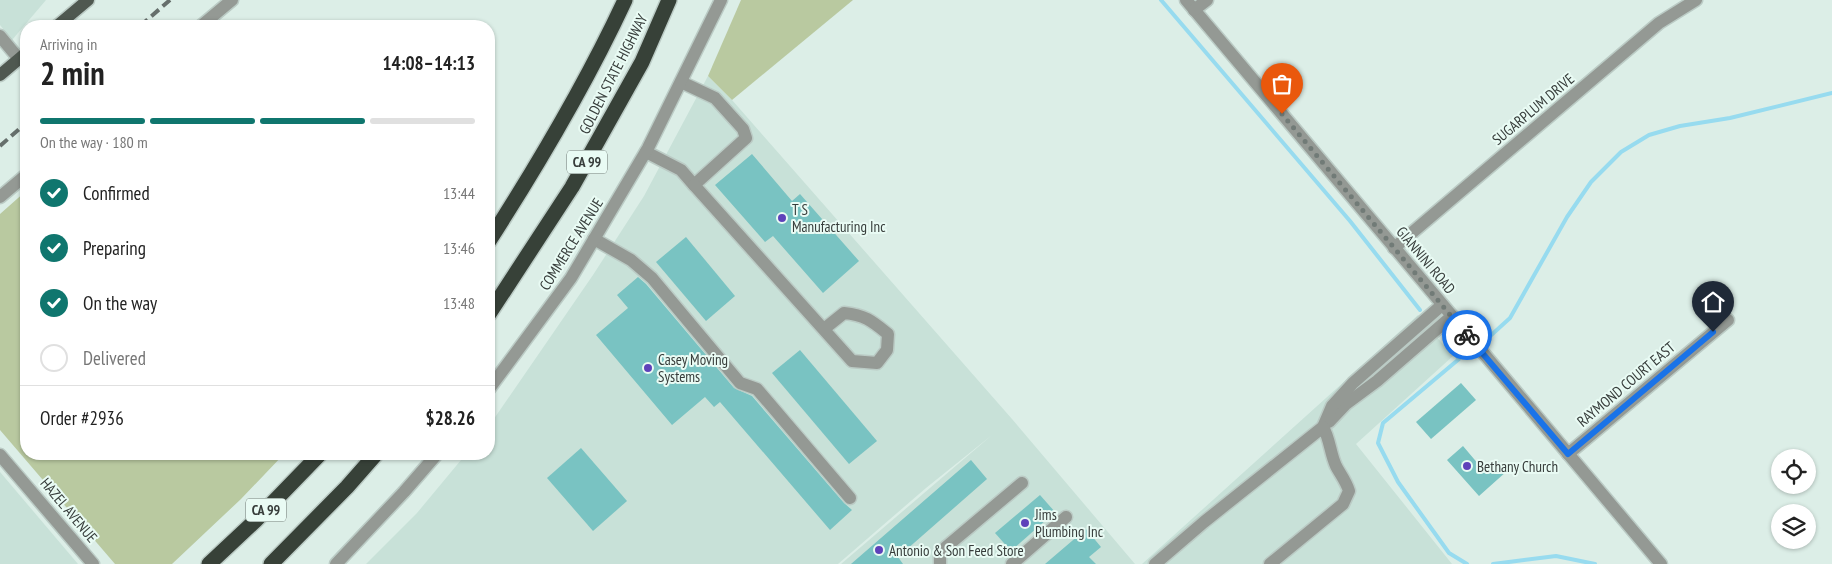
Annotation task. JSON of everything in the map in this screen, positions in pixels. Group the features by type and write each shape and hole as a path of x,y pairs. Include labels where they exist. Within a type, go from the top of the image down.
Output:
{"highway":[{"name":"GOLDEN STATE HIGHWAY","path":"495,232 532,174 584,84 625,0"},
{"name":"GOLDEN STATE HIGHWAY","path":"495,305 572,187 642,62 669,0"},
{"name":"CA 99","path":"209,564 256,520 314,460"},
{"name":"CA 99","path":"271,564 347,487 371,460"}],"main road":[{"path":"65,20 88,0"},
{"path":"0,75 20,58"}],"street":[{"path":"208,20 232,0"},
{"name":"COMMERCE AVENUE","path":"495,381 571,278 646,152 721,0"},
{"name":"GIANNINI ROAD","path":"1186,0 1661,564"},
{"path":"1194,10 1207,0"},
{"name":"SUGARPLUM DRIVE","path":"1394,248 1659,23 1696,0"},
{"path":"0,36 20,53"},
{"path":"681,82 715,98 743,129 746,138 694,185"},
{"path":"646,152 681,170 852,361 876,364 886,350 888,334 871,319 857,314 844,313 824,329"},
{"path":"0,197 20,180"},
{"path":"594,239 631,260 652,278 740,382 757,389 850,498"},
{"path":"1323,427 1332,406 1354,383 1442,304"},
{"path":"1156,564 1204,522 1323,427 1346,404 1377,381 1452,316"},
{"name":"RAYMOND COURT EAST","path":"1568,454 1728,320"},
{"path":"1270,564 1343,504 1349,491 1345,479 1336,466 1328,436 1323,427"},
{"name":"HAZEL AVENUE","path":"0,455 93,564"},
{"path":"336,564 432,460"},
{"path":"940,564 940,556 946,547 1022,483"},
{"path":"1012,564 1066,517"}],"shaded area":[{"path":"0,0 46,0 29,20 20,20 20,31 12,40 0,25"},
{"path":"708,76 732,100 1012,419 1135,564 841,564 992,435 926,488 838,564 366,564 417,513 461,460 495,460 495,417 593,275 644,196"},
{"path":"1418,315 1453,356 1356,444 1452,564 1142,564"},
{"path":"0,472 78,564 0,564"}],"green space":[{"path":"741,0 853,0 732,100 708,76"},
{"path":"20,196 20,453 0,430 0,214"},
{"path":"26,460 278,460 241,499 172,564 115,564"}],"building":[{"name":"T S Manufacturing Inc","path":"752,154 792,201 800,194 859,261 823,293 773,236 765,242 715,185"},
{"path":"686,237 735,296 706,321 656,262"},
{"path":"638,277 734,388 752,396 852,510 830,530 720,402 714,407 705,397 672,425 596,335 628,308 617,295"},
{"path":"800,350 877,441 849,464 772,373"},
{"path":"1461,383 1476,400 1431,439 1416,422"},
{"name":"Bethany Church","path":"1463,446 1485,472 1498,461 1507,471 1479,496 1447,460"},
{"path":"581,448 627,501 593,531 547,478"},
{"path":"971,460 987,479 898,557 903,564 851,564"},
{"name":"Jims Plumbing Inc","path":"1040,495 1055,512 1011,551 995,533"},
{"path":"1086,529 1101,547 1089,557 1096,564 1045,564"}],"waterway":[{"path":"1161,0 1350,221 1420,310"},
{"path":"1488,338 1510,318 1567,217 1591,182 1621,152 1649,135 1680,126 1730,118 1832,93"},
{"path":"1446,342 1459,359 1383,423 1378,443 1398,482 1449,553 1467,564"},
{"path":"1493,564 1556,556 1595,564"}],"railway":[{"path":"147,20 170,0"},
{"path":"0,146 20,128"}],"way so far":[{"path":"1282,114 1467,335"}],"place":[{"name":"T S Manufacturing Inc","path":"782,218"},
{"name":"Casey Moving Systems","path":"648,368"},
{"name":"Bethany Church","path":"1467,466"},
{"name":"Jims Plumbing Inc","path":"1025,523"},
{"name":"Antonio & Son Feed Store","path":"879,550"}],"route":[{"path":"1467,335 1568,454 1713,332"}]}
